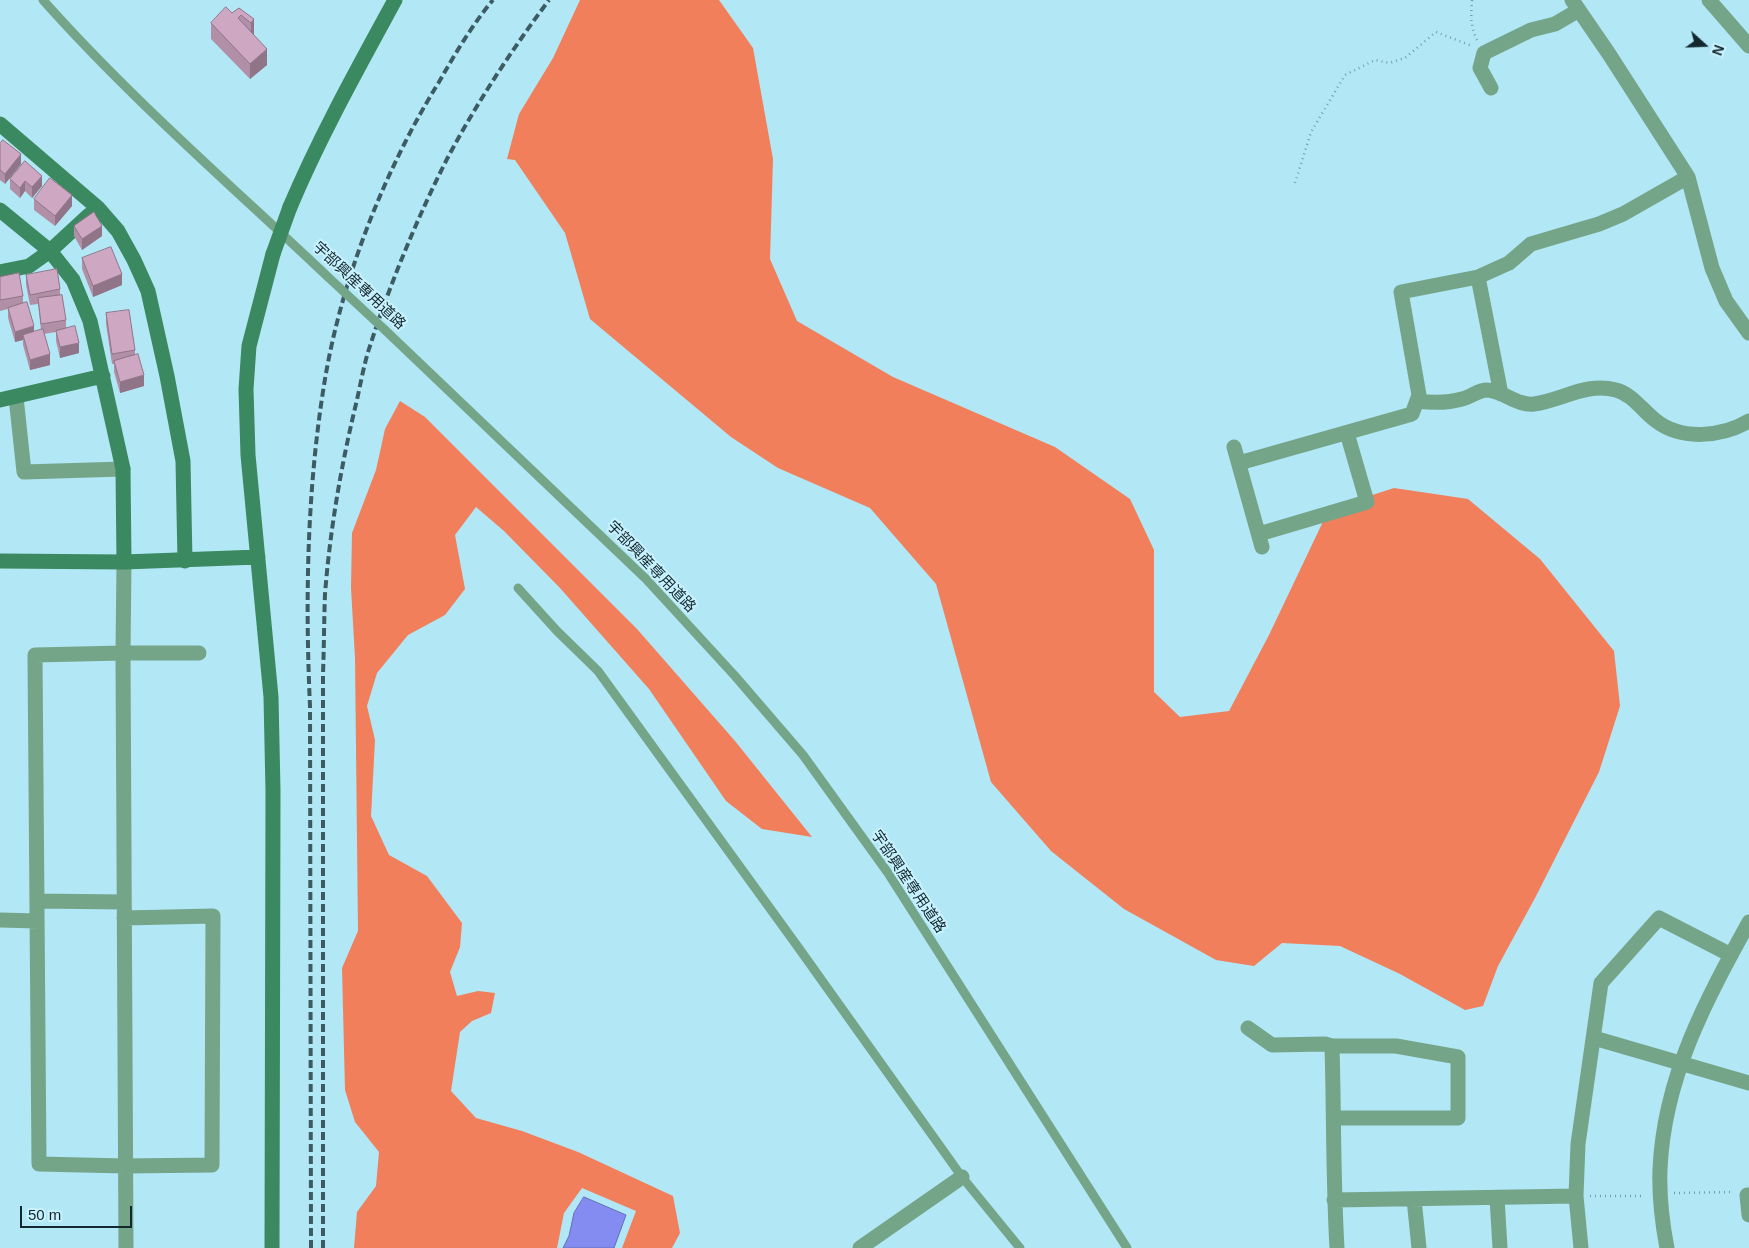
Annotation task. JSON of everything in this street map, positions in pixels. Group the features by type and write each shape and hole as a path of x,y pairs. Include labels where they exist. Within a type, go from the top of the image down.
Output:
{"street":[{"path":"272,1248 273,791 271,697 248,455 246,389 249,346 273,254 306,168 395,0"},
{"path":"1709,0 1749,46"},
{"path":"1491,88 1480,68 1484,53 1531,30 1555,24 1576,5 1610,54 1688,177 1716,276 1726,301 1749,333"},
{"path":"0,124 98,208 118,231 148,291 183,461 185,561"},
{"path":"1238,464 1412,414 1419,395 1401,292 1478,277 1509,263 1531,244 1599,224 1623,214 1688,177"},
{"path":"0,272 29,266 50,251 98,208"},
{"path":"0,210 50,251 73,280 90,321 122,469 124,562 126,1248"},
{"path":"1478,277 1501,394"},
{"path":"0,400 103,376"},
{"path":"1417,401 1432,403 1463,399 1479,391 1488,390 1527,404 1549,401 1578,390 1592,388 1617,390 1627,395 1656,421 1677,431 1706,435 1741,426 1749,421"},
{"path":"16,396 24,472 122,469"},
{"path":"1234,447 1260,541 1367,502 1347,433"},
{"path":"0,561 124,562 258,557"},
{"path":"124,918 214,916 212,1165 125,1166 39,1164 35,655 123,652 199,653"},
{"path":"37,902 124,902"},
{"path":"1581,1248 1576,1196 1578,1144 1601,983 1659,918 1731,955"},
{"path":"0,920 37,921"},
{"path":"1667,1248 1660,1197 1660,1161 1669,1101 1680,1064 1695,1025 1749,922"},
{"path":"1248,1028 1272,1045 1396,1046 1458,1057 1458,1118 1334,1118"},
{"path":"1594,1038 1749,1083"},
{"path":"1332,1046 1334,1200 1337,1248"},
{"path":"860,1248 962,1177"},
{"path":"1748,1195 1749,1215"},
{"path":"1334,1200 1576,1196"},
{"path":"1497,1198 1500,1248"},
{"path":"1414,1199 1419,1248"}],"lane":[{"name":"宇部興産専用道路","path":"43,0 72,33 155,114 646,579 735,676 803,755 888,873 1127,1248"},
{"path":"518,588 557,631 598,671 962,1177 1020,1248"}],"path":[{"path":"1472,0 1470,16 1472,29 1484,53"},
{"path":"1295,183 1311,132 1344,75 1375,60 1389,63 1406,58 1436,32 1464,42 1484,53"},
{"path":"1670,1193 1742,1191 1748,1195"},
{"path":"1576,1196 1651,1196"}],"shaded area":[{"path":"580,0 719,0 753,48 773,159 770,259 797,321 893,377 1055,447 1130,499 1154,550 1154,692 1180,717 1229,711 1269,635 1329,509 1394,488 1468,499 1540,559 1614,651 1620,706 1599,772 1498,966 1483,1006 1465,1010 1400,974 1340,946 1282,943 1254,966 1216,960 1124,909 1051,851 991,782 936,584 870,508 778,468 731,437 590,319 565,233 515,160 507,159 519,114 553,58"},
{"path":"400,401 425,417 637,629 735,741 812,837 762,829 726,801 649,689 560,588 504,531 476,507 455,535 465,589 445,615 408,635 377,673 367,706 375,740 371,816 389,855 427,876 462,923 460,947 450,972 457,996 478,991 495,993 491,1013 472,1021 460,1032 451,1091 476,1118 522,1131 578,1152 673,1196 680,1233 672,1248 622,1248 636,1211 582,1188 564,1213 557,1248 354,1248 357,1212 376,1186 379,1152 355,1122 345,1090 342,968 358,931 355,658 351,588 352,533 376,470 385,429"}],"water":[{"path":"584,1197 626,1215 614,1248 563,1248 569,1236 574,1213"}],"building":[{"path":"226,7 232,13 239,8 254,19 251,23 241,15 238,18 267,49 250,64 211,23"},
{"path":"3,140 21,154 5,174 0,170 0,144"},
{"path":"25,161 42,176 32,187 25,181 20,188 10,179"},
{"path":"50,178 72,195 55,216 34,199"},
{"path":"94,212 102,226 82,239 74,226"},
{"path":"111,247 122,274 93,286 82,258"},
{"path":"57,269 60,289 30,295 26,275"},
{"path":"19,273 23,296 0,300 0,277"},
{"path":"62,295 66,320 41,324 38,298"},
{"path":"27,302 34,326 15,332 8,308"},
{"path":"129,310 135,350 112,354 106,313"},
{"path":"75,326 79,343 60,347 56,331"},
{"path":"43,329 50,354 30,360 23,335"},
{"path":"138,354 144,375 120,382 114,361"}],"railway":[{"path":"311,1248 308,584 311,501 319,420 325,379 342,302 368,225 419,116 464,40 493,0"},
{"path":"323,1248 323,674 327,570 341,474 368,352 414,229 447,159 470,118 508,58 549,0"}]}
